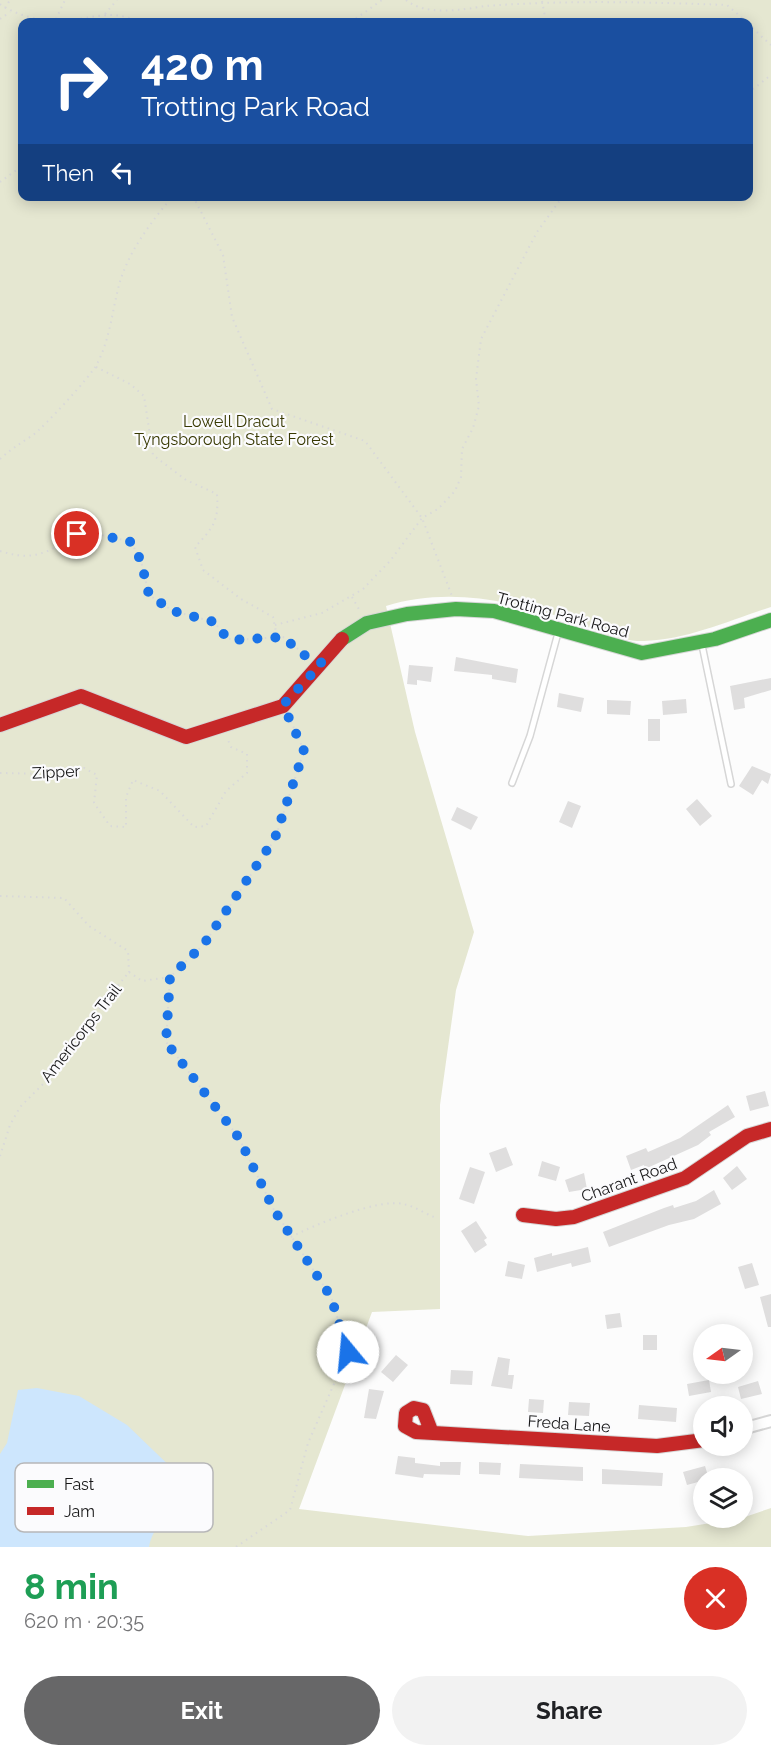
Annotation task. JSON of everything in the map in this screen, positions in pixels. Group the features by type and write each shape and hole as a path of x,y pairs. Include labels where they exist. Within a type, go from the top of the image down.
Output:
{"street":[{"name":"Trotting Park Road","path":"0,726 81,696 186,737 283,705 341,640 367,623 425,611 456,609 494,611 560,629 610,646 642,653 702,642 771,621"},
{"name":"Charant Road","path":"523,1215 556,1219 574,1217 685,1178 747,1136 771,1130"},
{"path":"753,1426 771,1421"},
{"name":"Freda Lane","path":"432,1433 651,1446 693,1443"}],"lane":[{"path":"512,783 530,736 560,629"},
{"path":"702,642 731,784"}],"path":[{"path":"5,8 10,0"},
{"path":"56,18 65,0"},
{"path":"105,14 117,0"},
{"path":"357,18 382,0"},
{"path":"406,0 414,7 459,11 504,3 542,1 727,5 742,18"},
{"path":"542,1 545,18"},
{"path":"0,4 11,12 44,18"},
{"path":"0,19 11,12"},
{"path":"72,18 105,14 122,18"},
{"path":"753,28 771,45"},
{"path":"753,89 771,75"},
{"path":"0,182 18,169"},
{"path":"0,459 15,444 34,434 96,367 110,334 119,285 129,258 156,216 169,201"},
{"path":"196,201 223,255 232,317 272,409 364,441 422,518 456,609"},
{"path":"275,625 322,613 363,589 390,561 422,518 450,499 458,484 461,453 473,428 479,406 476,380 481,339 537,232 559,201"},
{"path":"96,367 130,384 144,396 153,455 186,480 217,494 218,513 211,530 195,547 203,570 241,599 273,617 277,637"},
{"path":"0,551 19,557 33,557 47,553 77,534 97,534 131,542 141,561 149,595 173,611 214,622 227,638 283,637 304,655 322,663"},
{"path":"351,596 367,623"},
{"path":"0,896 64,897 89,926 128,951 129,972 142,981 170,977 204,944 275,838 304,751 283,705"},
{"name":"Zipper","path":"0,773 49,774 84,768 97,775 94,803 110,826 126,827 126,797 133,780 160,791 194,826 206,826 226,790 248,773 247,754 231,747 222,727"},
{"name":"Americorps Trail","path":"0,1156 10,1125 20,1107 55,1072 68,1047 129,972"},
{"path":"170,977 166,1042 239,1138 274,1210 331,1297 348,1352 308,1443 290,1510 236,1547"},
{"path":"291,1237 312,1226 376,1205 402,1203 434,1217"}],"green space":[{"name":"Lowell Dracut Tyngsborough State Forest","path":"0,0 771,0 771,607 708,629 676,637 635,641 616,637 547,613 478,598 432,597 386,606 415,732 474,932 456,990 440,1105 440,1309 372,1312 299,1509 528,1536 693,1526 693,1528 753,1528 753,1514 771,1508 771,1547 0,1547"}],"water":[{"path":"37,1388 79,1396 127,1425 166,1463 15,1463 15,1532 154,1532 149,1547 0,1547 0,1454 7,1443 18,1390"}],"building":[{"path":"456,657 518,669 516,683 492,679 492,675 454,671"},
{"path":"409,665 433,667 431,682 417,680 417,685 407,684"},
{"path":"771,678 771,690 744,698 745,708 734,710 730,686"},
{"path":"559,693 584,698 581,712 557,707"},
{"path":"686,699 687,713 663,715 662,701"},
{"path":"607,700 631,701 630,715 607,714"},
{"path":"648,719 660,719 660,741 648,741"},
{"path":"752,766 771,774 768,784 762,780 753,795 739,786"},
{"path":"697,799 712,816 700,826 686,809"},
{"path":"568,801 581,806 572,828 559,822"},
{"path":"457,807 478,817 471,830 451,820"},
{"path":"765,1091 769,1106 750,1111 746,1096"},
{"path":"728,1105 735,1117 709,1132 711,1135 698,1145 645,1169 644,1165 631,1170 626,1156 646,1148 648,1152 680,1138"},
{"path":"506,1147 513,1165 496,1172 489,1153"},
{"path":"542,1161 560,1167 556,1181 538,1176"},
{"path":"737,1166 747,1179 732,1190 723,1178"},
{"path":"470,1167 485,1172 474,1204 459,1199"},
{"path":"584,1173 587,1189 569,1192 565,1180"},
{"path":"714,1190 721,1204 694,1219 669,1225 609,1247 603,1232 673,1205 674,1208 696,1201"},
{"path":"476,1221 487,1238 484,1240 487,1245 475,1253 461,1231"},
{"path":"588,1247 591,1262 572,1267 571,1263 537,1272 534,1258"},
{"path":"508,1261 525,1265 522,1279 505,1276"},
{"path":"752,1263 759,1285 745,1289 738,1267"},
{"path":"771,1294 771,1327 768,1327 760,1297"},
{"path":"620,1313 622,1327 607,1329 605,1315"},
{"path":"643,1335 657,1335 657,1350 643,1350"},
{"path":"396,1355 408,1365 393,1382 381,1372"},
{"path":"498,1357 510,1359 508,1375 514,1375 512,1389 491,1386"},
{"path":"451,1370 473,1371 472,1385 450,1384"},
{"path":"758,1381 762,1394 740,1396 738,1387"},
{"path":"687,1384 710,1384 711,1392 689,1396"},
{"path":"369,1389 384,1391 376,1419 364,1418"},
{"path":"529,1399 544,1400 543,1413 528,1412"},
{"path":"569,1402 590,1403 589,1416 568,1415"},
{"path":"639,1405 677,1408 676,1422 638,1419"},
{"path":"398,1456 415,1458 415,1463 440,1466 440,1462 461,1462 460,1475 424,1474 423,1478 395,1474"},
{"path":"479,1462 501,1463 500,1475 479,1474"},
{"path":"520,1464 583,1467 583,1481 519,1478"},
{"path":"602,1469 663,1473 662,1486 602,1484"},
{"path":"693,1469 693,1483 687,1485 683,1472"}],"traffic: fast":[{"path":"342,639 367,623 407,614 456,609 494,611 642,653 715,639 771,620"}],"traffic: jam":[{"path":"0,725 81,696 186,737 283,706 342,639"},
{"path":"523,1215 556,1219 574,1217 685,1178 747,1136 771,1129"},
{"path":"414,1408 423,1410 432,1433 416,1432 405,1426 406,1413 414,1408"},
{"path":"432,1433 657,1446 693,1441"}],"route":[{"path":"77,534 97,534 131,542 141,561 149,595 173,611 214,622 227,638 233,640 269,636 283,637 304,655 322,663 283,705 304,751 275,838 204,944 170,977 166,1042 239,1138 274,1210 331,1297 348,1352"}]}
